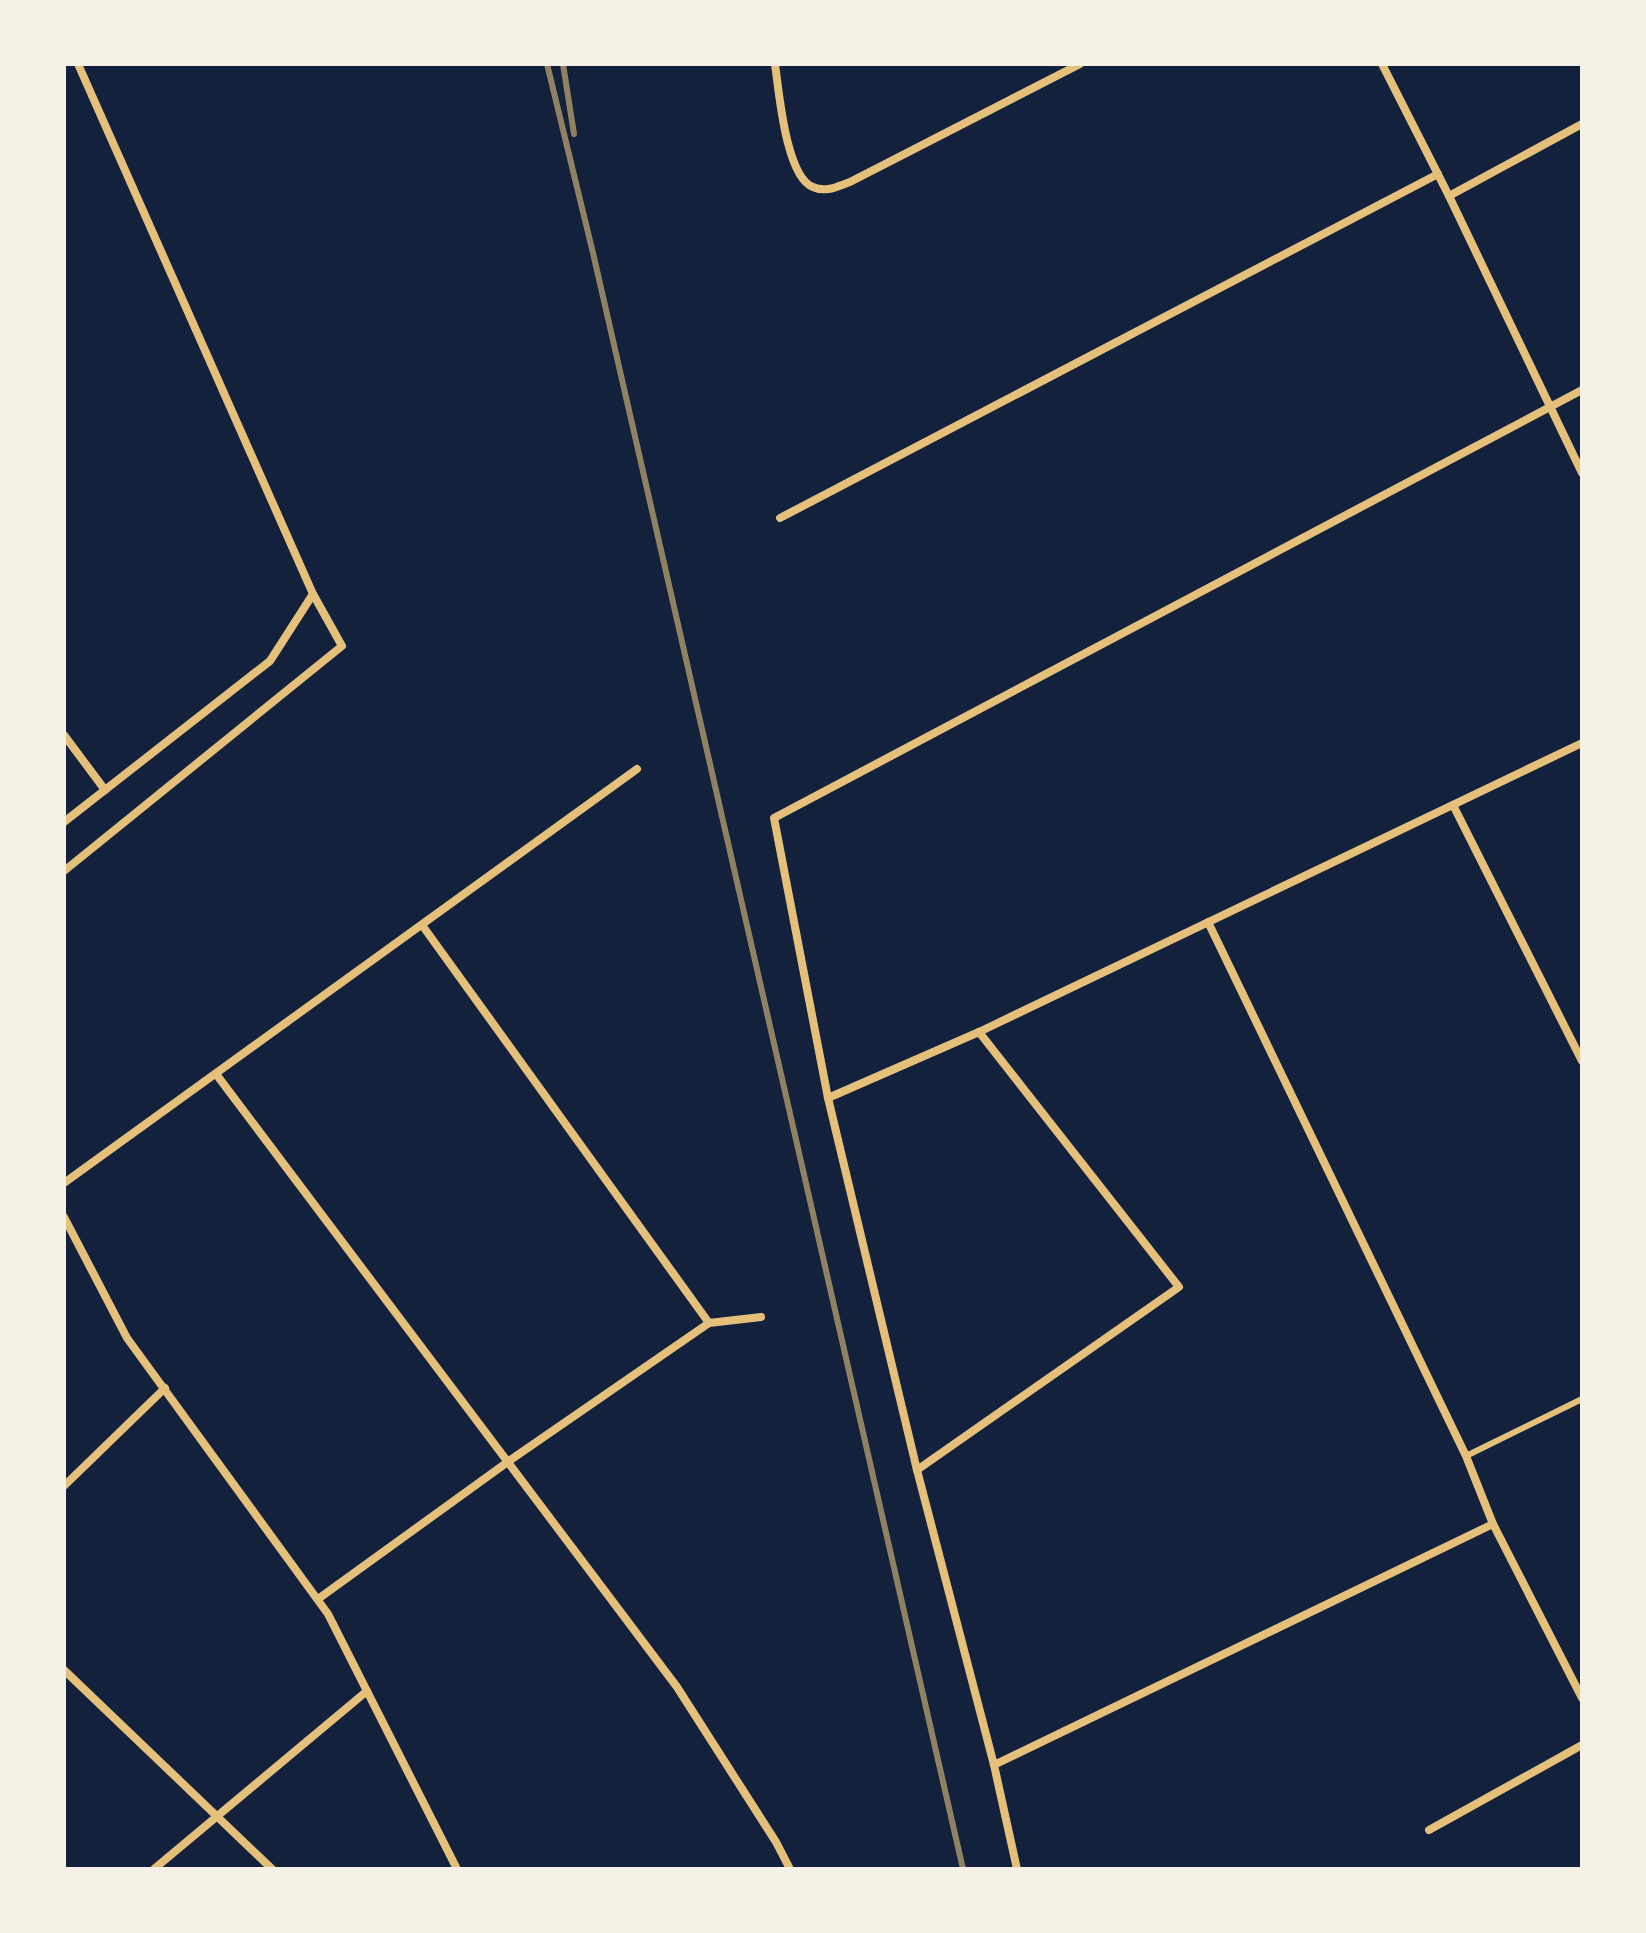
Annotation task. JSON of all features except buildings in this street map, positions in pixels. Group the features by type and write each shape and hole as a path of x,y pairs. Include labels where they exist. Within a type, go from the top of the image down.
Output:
{"street":[{"path":"64,871 342,646 313,594 78,64"},
{"path":"775,64 789,148 800,178 812,187 827,190 850,182 1080,64"},
{"path":"1382,64 1582,473"},
{"path":"1449,196 1582,124"},
{"path":"780,518 1438,174"},
{"path":"1017,1869 994,1765 917,1470 828,1098 774,818 1582,390"},
{"path":"64,822 270,661 313,594"},
{"path":"64,735 105,790"},
{"path":"828,1098 979,1032 1582,743"},
{"path":"64,1183 637,769"},
{"path":"1453,805 1582,1061"},
{"path":"1208,922 1466,1456 1493,1524 1582,1698"},
{"path":"422,925 709,1323"},
{"path":"917,1470 1179,1287 979,1032"},
{"path":"216,1074 677,1687 790,1869"},
{"path":"64,1217 127,1338 328,1614 457,1869"},
{"path":"318,1599 509,1461 709,1323 761,1317"},
{"path":"64,1486 165,1388"},
{"path":"994,1765 1493,1524"},
{"path":"64,1670 272,1869"},
{"path":"154,1869 367,1691"},
{"path":"1429,1830 1582,1745"}],"lane":[{"path":"1466,1456 1582,1399"}],"railway":[{"path":"547,64 963,1869"},
{"path":"563,64 574,134"}]}
